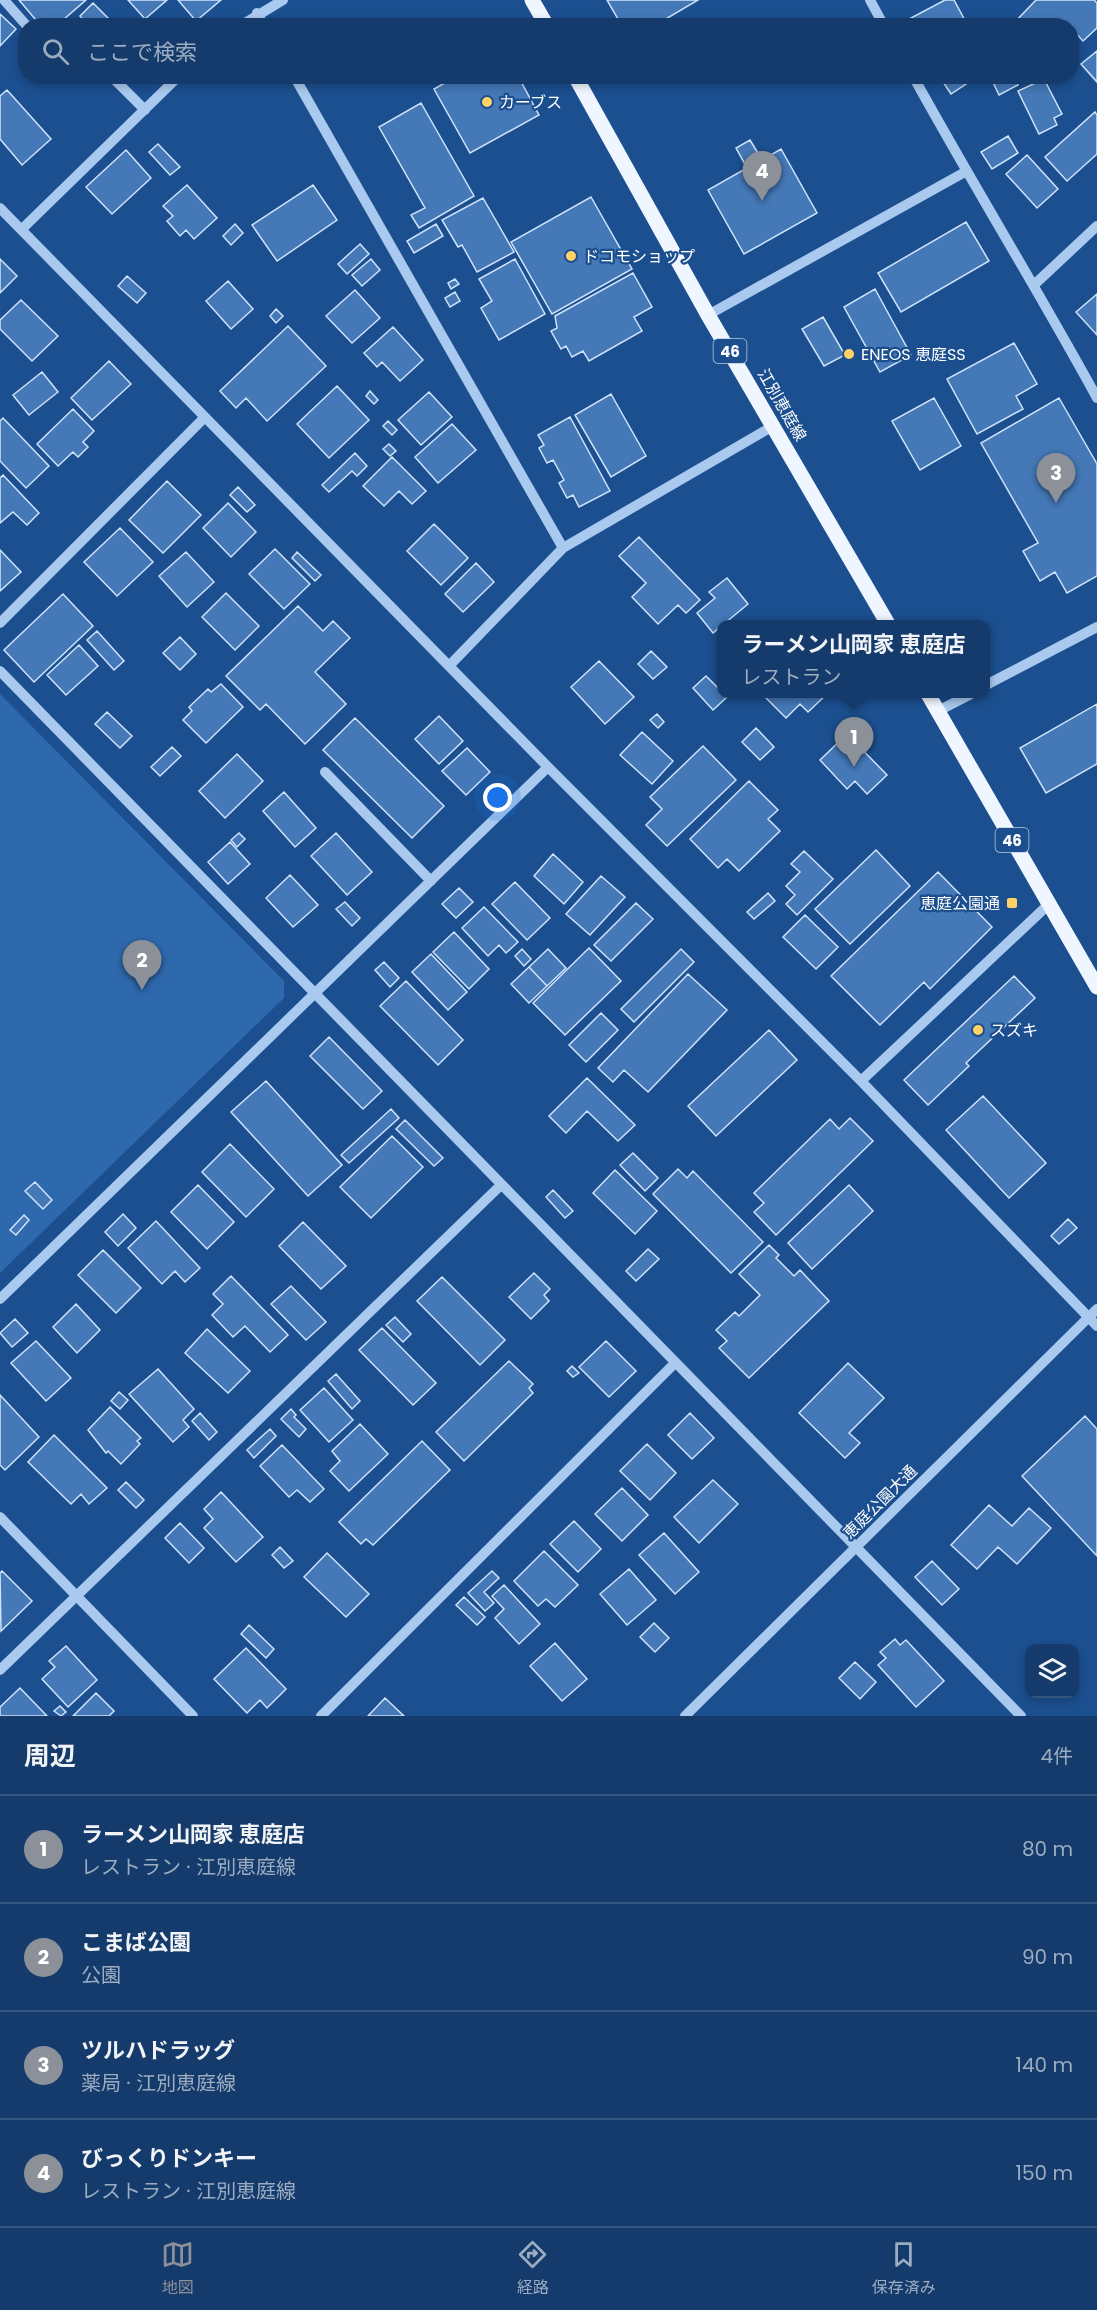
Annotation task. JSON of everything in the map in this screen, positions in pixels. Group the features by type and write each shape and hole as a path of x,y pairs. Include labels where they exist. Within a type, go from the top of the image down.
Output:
{"main road":[{"path":"532,0 542,18"},
{"name":"江別恵庭線","path":"579,84 708,315 886,620"},
{"name":"46","path":"931,698 1097,987"}],"street":[{"path":"4,0 20,18"},
{"path":"250,18 282,0"},
{"path":"870,0 880,18"},
{"path":"257,13 260,18"},
{"path":"119,84 145,110"},
{"path":"22,230 171,84"},
{"path":"299,84 563,548"},
{"path":"917,84 965,172 1035,284 1097,398"},
{"path":"708,315 965,172"},
{"path":"1,211 548,767 1093,1313 1097,1326"},
{"path":"1035,284 1097,226"},
{"path":"0,623 204,418"},
{"path":"449,666 563,548 773,426"},
{"path":"990,684 1097,627"},
{"path":"0,671 1022,1716"},
{"path":"938,711 962,698"},
{"path":"0,1299 548,767"},
{"path":"325,772 431,881"},
{"path":"861,1081 1049,904"},
{"path":"0,1670 501,1185"},
{"name":"恵庭公園大通","path":"685,1716 1093,1313"},
{"path":"321,1716 675,1363"},
{"path":"0,1517 193,1716"}],"shaded area":[{"path":"0,694 284,981 284,998 0,1273"}],"building":[{"path":"19,0 86,0 65,18 34,18"},
{"path":"128,0 167,0 146,18"},
{"path":"178,0 221,0 200,18 193,18"},
{"path":"607,0 698,0 668,18 617,18"},
{"path":"945,0 954,0 964,18 911,18"},
{"path":"1036,0 1094,0 1097,3 1097,28 1083,41 1079,37 1079,18 1019,18"},
{"path":"93,3 108,18 82,18 80,16"},
{"path":"0,14 16,29 0,46"},
{"path":"1097,51 1097,82 1081,64"},
{"name":"カーブス","path":"443,84 522,84 539,115 470,153 434,89"},
{"path":"944,84 966,84 951,94"},
{"path":"994,84 1018,84 1018,85 999,95"},
{"path":"1033,84 1047,84 1062,114 1054,118 1057,125 1039,134 1018,91"},
{"path":"7,90 51,139 22,165 0,139 0,96"},
{"path":"421,103 474,196 419,228 411,215 425,208 379,127"},
{"path":"1095,112 1097,115 1097,154 1067,181 1045,157"},
{"path":"1008,136 1018,153 992,169 981,152"},
{"path":"750,140 762,160 781,149 817,213 744,254 708,190 747,168 736,148"},
{"path":"158,144 180,167 170,175 149,152"},
{"path":"126,150 151,178 112,214 86,187"},
{"path":"1027,155 1058,189 1037,208 1006,174"},
{"path":"187,185 217,218 194,239 186,230 180,236 167,221 173,216 163,206"},
{"path":"313,185 337,220 277,261 252,225"},
{"name":"ドコモショップ","path":"591,197 632,269 552,314 511,242"},
{"path":"483,198 514,252 477,272 462,245 458,247 442,220"},
{"path":"966,222 989,261 901,312 878,273"},
{"path":"235,224 243,233 231,245 223,236"},
{"path":"436,224 443,236 414,253 407,241"},
{"path":"360,244 369,254 347,274 338,264"},
{"path":"0,259 17,276 0,293"},
{"path":"371,259 380,270 362,286 352,275"},
{"path":"515,259 545,314 499,340 481,308 492,301 479,279"},
{"path":"633,273 652,307 634,317 642,331 589,361 583,351 572,357 566,346 561,349 551,331 557,328 555,316"},
{"path":"127,276 146,293 137,303 118,286"},
{"path":"455,279 459,284 451,289 448,283"},
{"path":"228,281 253,309 231,329 206,301"},
{"path":"875,289 911,355 880,372 844,307"},
{"path":"355,290 380,318 352,343 326,316"},
{"path":"455,292 460,301 450,307 445,298"},
{"path":"1097,294 1097,335 1076,312"},
{"path":"21,300 58,336 32,361 0,329 0,320"},
{"path":"276,309 283,316 276,323 270,316"},
{"path":"823,317 845,355 824,366 802,329"},
{"path":"288,326 326,366 267,421 246,398 236,408 220,391"},
{"path":"393,327 423,360 400,381 382,362 377,367 364,353"},
{"path":"1014,343 1037,384 1016,396 1023,409 977,434 947,379"},
{"path":"109,361 131,384 92,420 71,398"},
{"path":"42,372 58,392 29,415 13,395"},
{"path":"337,386 369,420 329,458 297,424"},
{"path":"370,391 378,400 374,404 366,396"},
{"path":"429,392 452,417 421,445 398,420"},
{"path":"611,394 646,456 611,477 575,415"},
{"path":"934,398 961,446 920,470 892,421"},
{"path":"1059,398 1097,464 1097,576 1067,593 1055,572 1040,581 1023,551 1038,543 981,443"},
{"path":"73,409 94,431 83,442 88,447 78,457 73,452 58,466 37,444"},
{"path":"570,417 610,491 579,507 573,495 567,498 559,483 564,480 553,460 547,463 539,448 544,445 538,435"},
{"path":"3,418 49,466 26,488 0,461 0,421"},
{"path":"388,421 397,430 392,435 383,426"},
{"path":"452,424 476,450 438,483 415,457"},
{"path":"389,444 396,451 390,456 383,449"},
{"path":"355,453 367,466 357,476 352,471 329,492 322,485"},
{"path":"392,457 426,491 412,504 399,491 384,506 363,486"},
{"path":"3,475 39,513 27,525 13,512 0,523 0,478"},
{"path":"167,481 201,515 163,553 129,520"},
{"path":"238,487 255,505 247,512 230,495"},
{"path":"228,503 256,532 231,557 203,528"},
{"path":"434,524 468,558 441,585 407,551"},
{"path":"120,528 153,562 117,596 84,562"},
{"path":"639,537 700,600 686,613 678,605 658,624 632,597 646,583 619,556"},
{"path":"275,549 310,584 284,609 249,574"},
{"path":"0,550 21,572 0,591"},
{"path":"186,552 214,582 187,607 159,576"},
{"path":"297,552 321,575 315,581 292,558"},
{"path":"476,563 494,582 463,612 445,594"},
{"path":"727,578 748,604 729,620 717,620 717,630 713,633 697,613 715,598 709,592"},
{"path":"226,593 259,626 235,650 202,617"},
{"path":"63,594 93,626 34,682 4,650"},
{"path":"298,606 323,631 333,621 350,638 315,672 346,704 305,744 266,704 260,710 226,676"},
{"path":"97,631 124,661 114,670 87,640"},
{"path":"180,637 196,654 180,670 163,653"},
{"path":"79,645 98,666 66,695 47,675"},
{"path":"651,651 667,667 653,679 638,664"},
{"path":"599,661 634,697 605,724 571,687"},
{"path":"706,676 717,687 717,698 726,698 713,710 693,688"},
{"path":"221,684 243,707 206,743 183,720 192,711 189,707 208,689 211,692"},
{"path":"766,698 823,698 808,712 800,704 786,718"},
{"path":"1097,704 1097,764 1046,793 1020,748"},
{"path":"107,712 132,736 120,748 95,724"},
{"path":"657,714 664,722 658,728 650,720"},
{"path":"439,716 463,741 439,764 415,739"},
{"path":"355,718 444,806 412,838 323,750"},
{"path":"756,728 774,747 760,760 742,742"},
{"path":"642,732 673,761 652,784 620,755"},
{"path":"847,734 887,775 867,794 855,781 847,789 820,760"},
{"path":"703,746 736,780 667,846 646,825 662,809 650,797"},
{"path":"172,747 181,756 160,776 151,767"},
{"path":"467,748 490,772 466,795 442,771"},
{"path":"237,754 263,781 225,818 199,791"},
{"path":"749,781 778,810 768,819 780,831 739,871 727,859 718,868 690,839"},
{"path":"284,792 316,828 295,847 263,811"},
{"path":"239,833 245,839 237,847 231,840"},
{"path":"336,833 372,872 347,895 311,856"},
{"path":"230,842 250,864 228,884 208,862"},
{"path":"876,850 910,886 850,944 815,909"},
{"path":"804,851 833,879 797,915 786,904 795,895 786,886 800,872 791,864"},
{"path":"553,854 583,882 564,904 534,876"},
{"path":"938,872 992,927 930,989 924,982 880,1025 831,976"},
{"path":"290,875 318,905 293,927 266,898"},
{"path":"601,876 625,897 590,935 566,914"},
{"path":"515,882 550,918 527,940 492,904"},
{"path":"459,888 473,902 456,918 442,904"},
{"path":"768,893 775,901 754,919 747,912"},
{"path":"345,902 360,918 352,926 336,909"},
{"path":"636,903 653,919 611,961 594,945"},
{"path":"484,907 518,942 506,953 499,945 488,956 462,928"},
{"path":"805,915 838,947 816,969 783,937"},
{"path":"454,932 489,969 469,989 433,952"},
{"path":"589,948 621,981 565,1035 533,1003"},
{"path":"522,949 531,959 524,966 515,956"},
{"path":"548,949 566,968 547,986 529,967"},
{"path":"681,949 694,962 634,1022 621,1009"},
{"path":"431,954 467,992 448,1010 412,972"},
{"path":"384,962 399,978 390,987 375,970"},
{"path":"529,967 547,986 529,1003 511,984"},
{"path":"688,974 727,1010 648,1092 624,1070 613,1082 598,1068"},
{"name":"スズキ","path":"1014,976 1035,998 966,1063 969,1066 928,1105 904,1080"},
{"path":"406,981 463,1040 438,1065 380,1006"},
{"path":"601,1013 618,1030 586,1062 569,1045"},
{"path":"769,1030 797,1060 716,1136 688,1106"},
{"path":"329,1037 382,1091 363,1109 310,1056"},
{"path":"587,1078 635,1125 618,1141 587,1111 566,1133 549,1116"},
{"path":"266,1081 342,1165 308,1196 231,1112"},
{"path":"983,1096 1046,1163 1009,1198 946,1130"},
{"path":"391,1109 399,1118 349,1163 341,1155"},
{"path":"850,1118 873,1141 776,1235 754,1212 764,1203 754,1193 830,1119 839,1129"},
{"path":"405,1120 443,1158 434,1166 396,1129"},
{"path":"392,1136 423,1167 371,1218 340,1187"},
{"path":"230,1144 274,1189 246,1217 202,1172"},
{"path":"633,1153 658,1178 645,1191 620,1165"},
{"path":"678,1169 687,1178 693,1171 763,1242 731,1273 653,1194"},
{"path":"615,1170 657,1211 635,1234 593,1193"},
{"path":"35,1182 52,1200 43,1209 25,1191"},
{"path":"198,1185 234,1222 207,1249 171,1212"},
{"path":"849,1185 873,1211 812,1269 788,1243"},
{"path":"553,1190 573,1211 565,1218 546,1197"},
{"path":"123,1214 136,1228 118,1246 105,1232"},
{"path":"24,1215 29,1220 16,1235 10,1230"},
{"path":"1068,1219 1077,1228 1059,1244 1051,1236"},
{"path":"156,1221 200,1268 185,1282 175,1271 162,1284 128,1248"},
{"path":"303,1222 346,1266 321,1289 279,1246"},
{"path":"769,1245 779,1255 776,1258 794,1276 800,1270 829,1301 749,1378 719,1348 727,1341 716,1330 735,1312 739,1316 760,1295 739,1274"},
{"path":"648,1249 659,1259 636,1281 626,1271"},
{"path":"103,1250 141,1288 116,1313 78,1275"},
{"path":"534,1273 550,1289 544,1295 549,1301 531,1319 509,1297"},
{"path":"231,1276 288,1335 270,1352 245,1326 233,1337 212,1315 223,1304 213,1294"},
{"path":"442,1277 505,1340 480,1365 417,1301"},
{"path":"291,1286 326,1322 306,1340 271,1304"},
{"path":"76,1304 100,1330 77,1353 53,1327"},
{"path":"395,1317 411,1334 403,1342 386,1325"},
{"path":"15,1319 28,1333 12,1347 0,1333"},
{"path":"382,1328 436,1383 413,1405 359,1350"},
{"path":"207,1329 250,1371 228,1393 185,1353"},
{"path":"36,1341 71,1378 46,1401 11,1363"},
{"path":"606,1341 636,1371 609,1397 579,1367"},
{"path":"509,1361 533,1384 529,1388 533,1393 464,1461 436,1432"},
{"path":"848,1363 884,1398 849,1433 860,1443 845,1458 799,1413"},
{"path":"572,1366 579,1373 573,1377 567,1371"},
{"path":"158,1369 194,1409 183,1420 189,1427 173,1442 129,1394"},
{"path":"336,1374 360,1401 352,1409 328,1381"},
{"path":"324,1388 353,1420 329,1442 300,1410"},
{"path":"119,1392 128,1400 120,1409 111,1401"},
{"path":"0,1395 39,1437 5,1470 0,1465"},
{"path":"110,1407 141,1438 137,1441 140,1444 121,1464 108,1451 106,1453 88,1430"},
{"path":"291,1409 296,1415 294,1417 306,1429 299,1437 281,1419"},
{"path":"200,1413 217,1432 209,1440 192,1421"},
{"path":"690,1413 714,1438 692,1459 668,1435"},
{"path":"1085,1416 1097,1429 1097,1556 1022,1476"},
{"path":"360,1424 388,1454 349,1491 330,1471 340,1461 332,1451"},
{"path":"270,1429 276,1436 254,1458 247,1450"},
{"path":"54,1435 107,1488 89,1504 81,1494 71,1504 28,1462"},
{"path":"422,1441 450,1470 373,1545 366,1539 361,1544 339,1522"},
{"path":"647,1444 676,1473 650,1500 620,1471"},
{"path":"282,1445 324,1489 310,1502 297,1490 289,1497 260,1466"},
{"path":"713,1480 738,1504 699,1543 674,1517"},
{"path":"126,1482 144,1500 136,1508 118,1490"},
{"path":"622,1488 648,1515 622,1541 595,1514"},
{"path":"221,1492 263,1537 236,1562 204,1528 213,1519 204,1509"},
{"path":"989,1505 1012,1526 1029,1508 1051,1528 1017,1564 998,1547 977,1569 951,1545"},
{"path":"574,1521 601,1549 578,1572 550,1544"},
{"path":"180,1523 204,1548 189,1563 165,1538"},
{"path":"664,1533 699,1572 675,1594 639,1555"},
{"path":"280,1547 293,1561 284,1568 272,1555"},
{"path":"544,1551 578,1585 555,1607 546,1599 538,1606 514,1581"},
{"path":"327,1553 369,1594 346,1617 304,1577"},
{"path":"932,1561 959,1589 942,1605 915,1577"},
{"path":"629,1569 656,1600 627,1625 600,1594"},
{"path":"2,1571 32,1601 1,1631 0,1573"},
{"path":"492,1571 499,1578 484,1592 494,1603 485,1611 468,1593"},
{"path":"504,1585 540,1624 519,1644 495,1618 504,1609 492,1596"},
{"path":"464,1597 485,1617 477,1625 456,1605"},
{"path":"654,1623 669,1638 655,1652 640,1637"},
{"path":"249,1625 274,1649 266,1658 241,1634"},
{"path":"895,1639 900,1645 906,1640 944,1681 916,1707 878,1665 886,1658 880,1652"},
{"path":"555,1643 587,1679 562,1701 530,1666"},
{"path":"66,1646 97,1680 68,1707 42,1679 55,1667 49,1661"},
{"path":"246,1648 286,1689 267,1708 260,1700 247,1713 214,1679"},
{"path":"855,1662 876,1682 860,1699 839,1678"},
{"path":"20,1688 47,1716 0,1716 0,1707"},
{"path":"96,1693 114,1711 109,1716 73,1716"},
{"path":"385,1698 404,1716 368,1716"},
{"path":"60,1706 66,1712 61,1716 54,1711"}],"place":[{"name":"カーブス","path":"487,102"},
{"name":"びっくりドンキー","path":"762,201"},
{"name":"ドコモショップ","path":"571,256"},
{"name":"ENEOS 恵庭SS","path":"849,354"},
{"name":"ツルハドラッグ","path":"1056,503"},
{"name":"ラーメン山岡家 恵庭店","path":"854,767"},
{"name":"恵庭公園通","path":"1012,903"},
{"name":"こまば公園","path":"142,990"},
{"name":"スズキ","path":"978,1030"}]}
